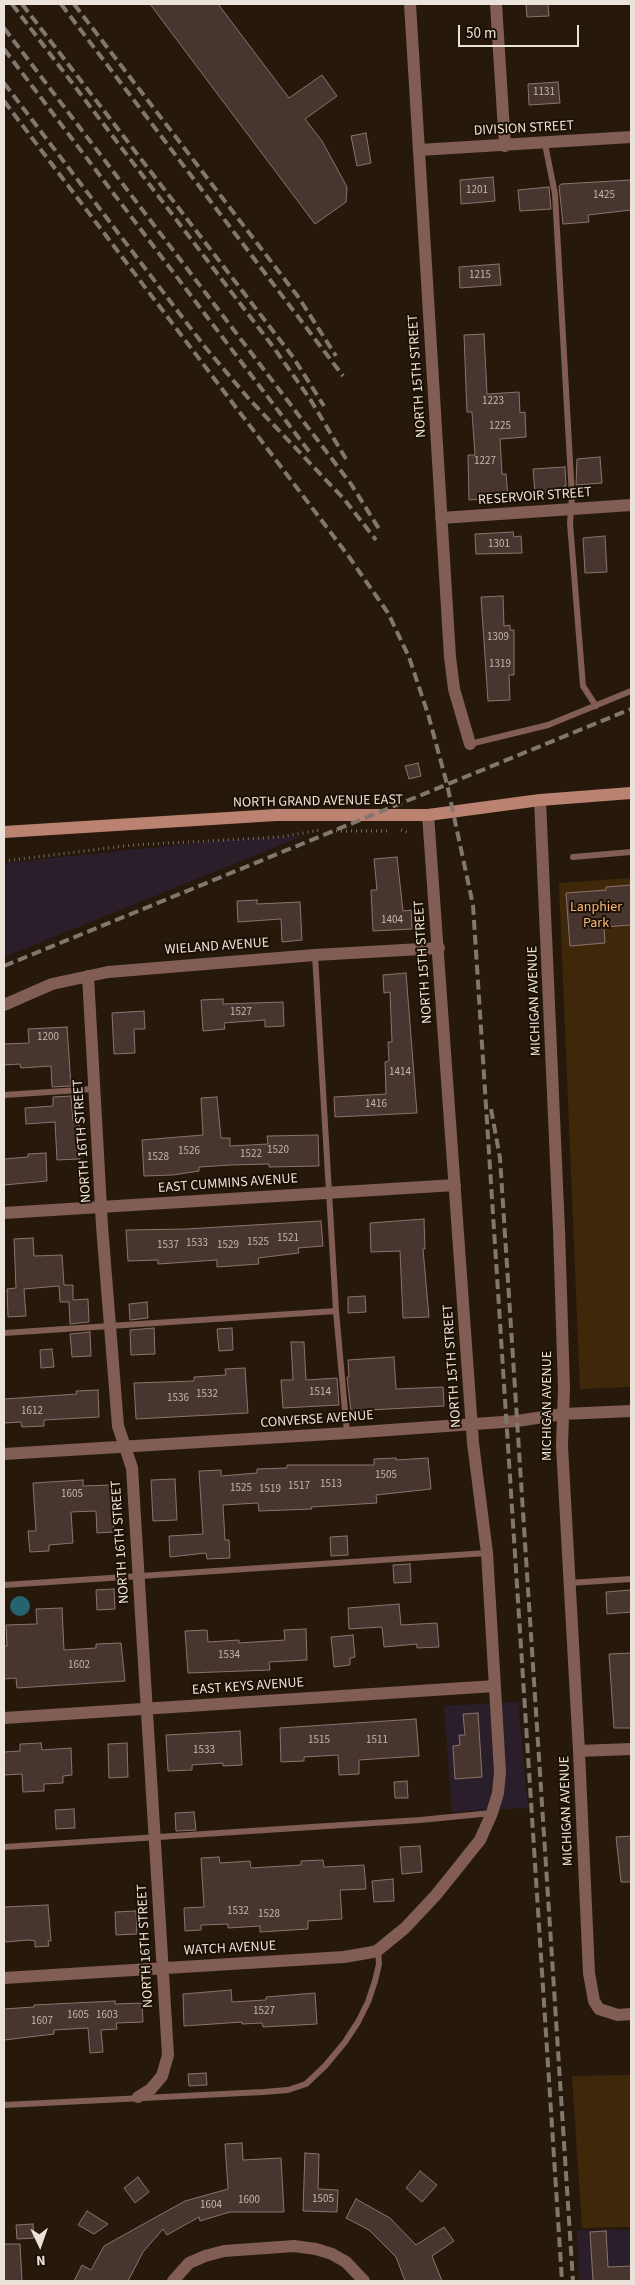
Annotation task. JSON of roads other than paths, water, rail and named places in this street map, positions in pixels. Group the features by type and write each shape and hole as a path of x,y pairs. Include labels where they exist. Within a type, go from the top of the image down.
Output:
{"street":[{"name":"NORTH 15TH STREET","path":"410,4 450,657 454,689 470,744"},
{"path":"496,4 505,146"},
{"name":"DIVISION STREET","path":"419,150 545,144 631,137"},
{"name":"RESERVOIR STREET","path":"441,518 631,505"},
{"name":"NORTH GRAND AVENUE EAST","path":"4,832 276,815 369,817 428,815 540,800 631,793"},
{"name":"MICHIGAN AVENUE","path":"540,800 560,1240 562,1446 579,1751 588,1973 594,2002 599,2009 618,2015 631,2014"},
{"name":"NORTH 15TH STREET","path":"428,815 472,1423 488,1553 500,1772 498,1792 492,1813 480,1840 436,1895"},
{"name":"WIELAND AVENUE","path":"4,1005 52,984 134,969 315,955 439,948"},
{"name":"NORTH 16TH STREET","path":"88,976 102,1208 119,1432 126,1446 132,1468 163,1951 161,1967 168,2055 162,2076 151,2089 138,2098"},
{"name":"EAST CUMMINS AVENUE","path":"4,1213 455,1185"},
{"name":"CONVERSE AVENUE","path":"4,1454 347,1434 517,1421 563,1414 631,1412"},
{"name":"EAST KEYS AVENUE","path":"4,1718 495,1686"},
{"path":"579,1751 631,1749"},
{"name":"WATCH AVENUE","path":"4,1978 344,1957 378,1950 406,1928 436,1895"},
{"path":"173,2281 189,2264 205,2256 224,2251 294,2246 316,2249 346,2262 364,2281"}],"lane":[{"path":"545,144 555,194 571,509 583,686 596,706"},
{"path":"470,744 525,732 631,691"},
{"path":"573,857 631,852"},
{"path":"315,955 336,1311 347,1434"},
{"path":"4,1095 94,1089"},
{"path":"4,1333 336,1311"},
{"path":"4,1585 488,1553"},
{"path":"569,1583 631,1579"},
{"path":"4,1847 420,1820 492,1813"},
{"path":"4,2105 138,2098 188,2098 288,2090 306,2084 325,2066 345,2042 358,2022 368,2002 375,1981 379,1964 378,1950"}],"water":[{"path":"20,1596 27,1599 30,1606 27,1613 20,1616 13,1613 10,1606 13,1599"}],"railway":[{"path":"12,4 274,348 310,399 346,459"},
{"path":"22,4 293,357 324,406"},
{"path":"61,4 343,376"},
{"path":"74,4 299,298 336,356"},
{"path":"4,28 351,484 381,532"},
{"path":"4,49 311,454"},
{"path":"4,83 205,347 249,399 344,499 376,540"},
{"path":"4,101 347,554 388,613 409,657 428,714 447,784 473,905 562,2281"},
{"path":"4,966 631,709"},
{"path":"491,1109 500,1158 573,2281"}],"park label":[{"name":"Lanphier Park","path":"596,916"}]}
